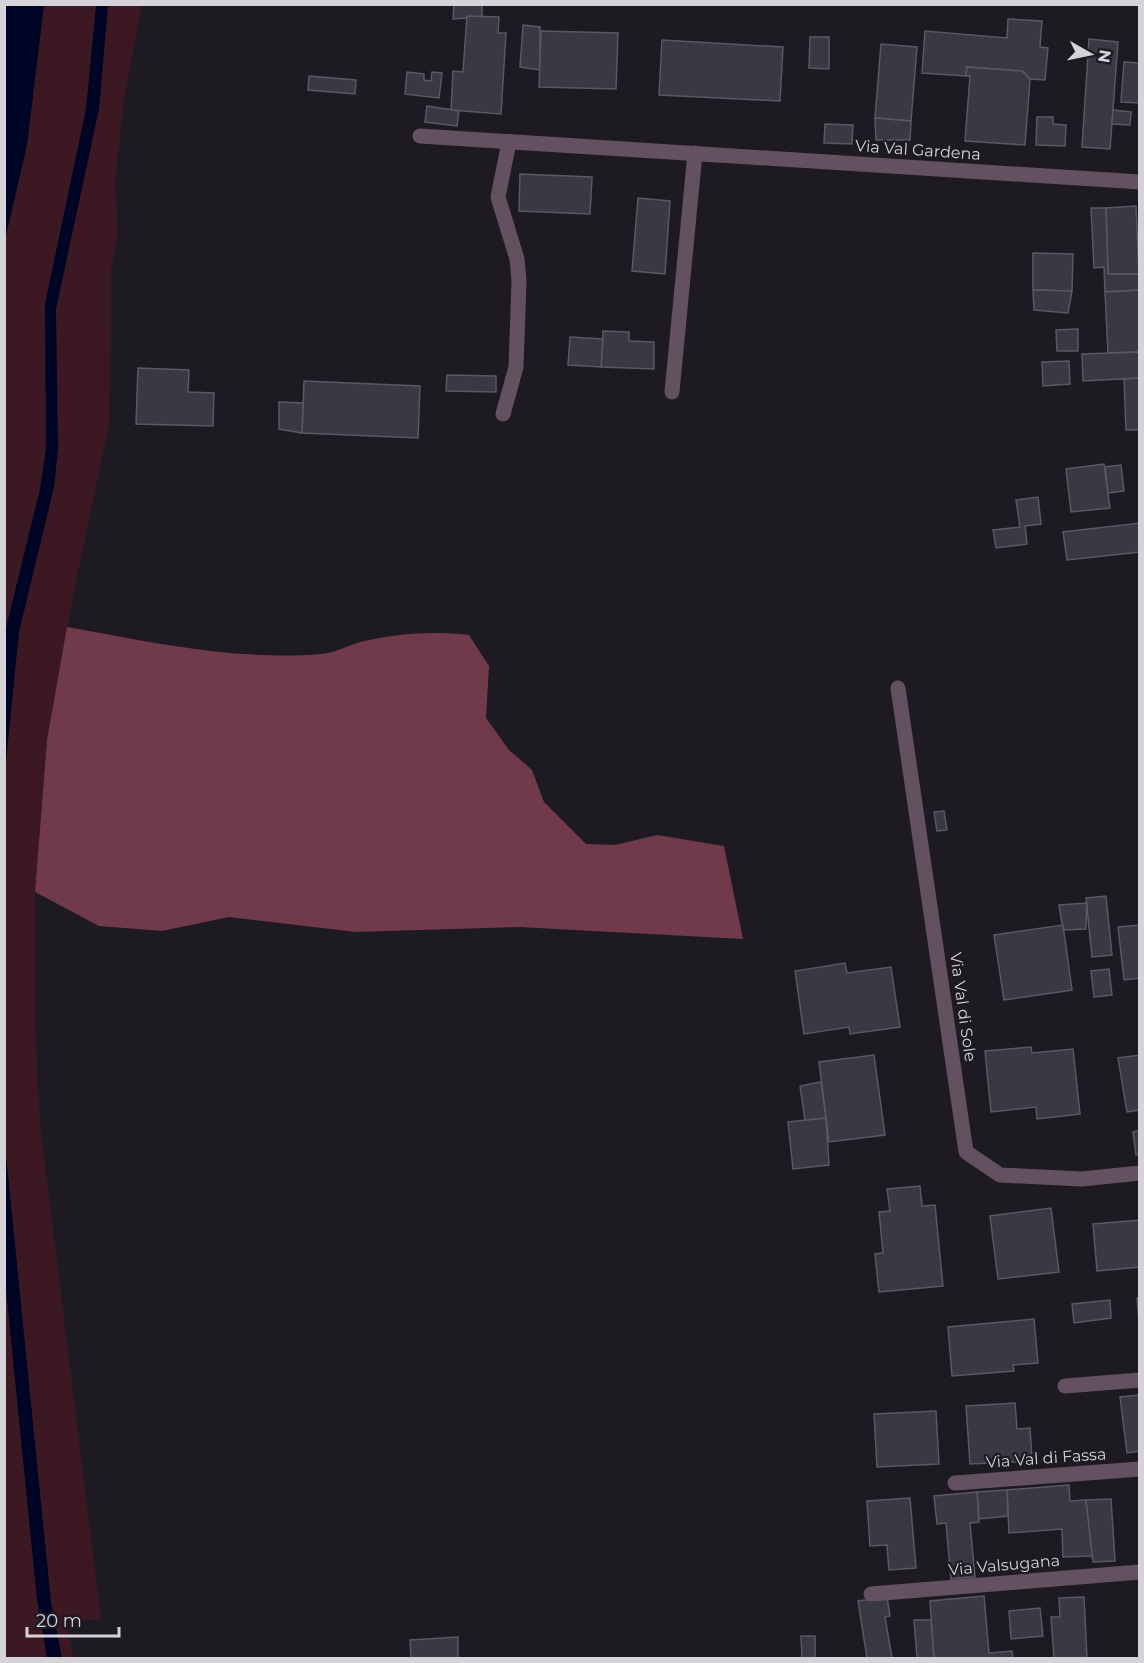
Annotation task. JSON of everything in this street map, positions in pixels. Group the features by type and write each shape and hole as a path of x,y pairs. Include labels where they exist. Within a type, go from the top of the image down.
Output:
{"street":[{"name":"Via Val Gardena","path":"420,136 1140,182"},
{"path":"503,414 516,367 519,281 517,259 498,197 509,142"},
{"path":"672,392 694,153"},
{"name":"Via Val di Sole","path":"898,688 966,1152 1000,1174 1082,1179 1140,1173"},
{"path":"1065,1386 1140,1380"},
{"name":"Via Val di Fassa","path":"955,1483 1140,1469"},
{"name":"Via Valsugana","path":"871,1594 1140,1572"}],"shaded area":[{"path":"5,5 142,5 124,98 115,184 118,235 111,268 110,420 75,586 47,740 35,892 35,1025 40,1124 101,1619 65,1622 74,1658 5,1658"},
{"path":"67,627 193,649 257,655 327,653 364,641 403,635 430,633 469,635 489,666 486,718 509,750 532,770 544,802 586,844 615,845 657,835 724,846 743,939 519,927 356,932 229,917 162,931 99,926 35,892 47,740"}],"water":[{"path":"5,4 44,5 27,145 5,240"},
{"path":"96,5 108,5 99,109 56,309 58,449 54,487 19,632 5,772 6,628 40,489 46,449 45,304 86,109"},
{"path":"4,1135 51,1602 62,1658 47,1658 37,1600 5,1279"}],"building":[{"path":"454,4 482,4 482,17 453,19"},
{"path":"467,16 499,17 498,33 506,33 501,114 451,110 453,71 463,72"},
{"path":"1008,19 1042,21 1040,47 1048,48 1045,80 1030,79 1022,71 967,67 966,76 922,73 925,31 1007,38"},
{"path":"523,25 540,27 540,70 520,67"},
{"path":"541,31 618,33 616,89 539,87"},
{"path":"810,37 829,37 829,69 809,68"},
{"path":"1089,39 1118,42 1110,149 1082,147"},
{"path":"662,40 783,47 780,101 659,95"},
{"path":"881,44 917,47 911,121 875,118"},
{"path":"1124,62 1140,63 1140,103 1121,102"},
{"path":"967,67 1022,71 1030,79 1025,145 965,141 970,76 966,76"},
{"path":"407,72 424,74 424,80 431,81 432,72 442,73 439,98 405,94"},
{"path":"309,76 356,80 355,94 308,90"},
{"path":"427,106 459,111 457,126 425,122"},
{"path":"1113,110 1131,112 1130,125 1112,124"},
{"path":"1037,117 1053,117 1053,124 1066,125 1065,146 1036,145"},
{"path":"875,118 911,121 910,140 876,140"},
{"path":"825,124 853,125 852,144 824,143"},
{"path":"520,174 592,177 590,214 519,211"},
{"path":"638,198 670,201 665,274 632,271"},
{"path":"1136,206 1139,274 1108,274 1106,208"},
{"path":"1091,208 1106,208 1108,274 1139,274 1140,290 1105,292 1104,267 1094,268"},
{"path":"1033,253 1073,254 1072,291 1033,290"},
{"path":"1033,290 1072,291 1068,313 1034,310"},
{"path":"1140,290 1140,352 1108,353 1105,292"},
{"path":"1078,329 1078,351 1057,351 1056,330"},
{"path":"603,331 629,332 629,341 654,342 654,369 601,367"},
{"path":"570,337 603,339 601,367 568,365"},
{"path":"1140,352 1140,378 1083,381 1082,354"},
{"path":"1069,361 1070,384 1043,386 1042,362"},
{"path":"138,368 189,370 188,392 214,393 213,426 136,424"},
{"path":"447,375 496,376 496,392 446,391"},
{"path":"1140,378 1140,430 1126,430 1124,379"},
{"path":"304,381 420,386 418,438 302,433"},
{"path":"279,402 303,403 302,433 279,429"},
{"path":"1104,464 1110,508 1071,512 1066,469"},
{"path":"1121,465 1124,491 1108,493 1105,467"},
{"path":"1038,497 1041,524 1025,526 1027,544 996,548 993,530 1020,527 1016,500"},
{"path":"1140,523 1140,552 1067,560 1063,532"},
{"path":"944,811 947,830 937,831 934,812"},
{"path":"1106,896 1112,955 1092,957 1086,898"},
{"path":"1087,903 1086,929 1063,930 1059,905"},
{"path":"1063,925 1072,990 1004,1000 994,935"},
{"path":"1140,925 1140,978 1124,980 1118,927"},
{"path":"845,963 847,973 891,967 900,1027 850,1034 849,1027 804,1034 795,971"},
{"path":"1109,969 1112,995 1094,997 1091,971"},
{"path":"1031,1047 1032,1053 1073,1049 1080,1114 1037,1119 1036,1107 991,1112 985,1051"},
{"path":"874,1055 885,1135 829,1142 819,1062"},
{"path":"1140,1055 1140,1110 1127,1112 1118,1058"},
{"path":"821,1082 826,1118 805,1120 800,1086"},
{"path":"826,1118 829,1165 793,1169 788,1122"},
{"path":"1140,1130 1140,1155 1136,1155 1133,1132"},
{"path":"920,1186 922,1206 935,1205 943,1286 879,1292 875,1254 883,1253 879,1212 890,1211 887,1189"},
{"path":"1051,1208 1059,1272 998,1279 990,1216"},
{"path":"1140,1220 1140,1267 1097,1271 1093,1224"},
{"path":"1140,1297 1140,1334 1137,1298"},
{"path":"1110,1300 1111,1318 1074,1323 1072,1304"},
{"path":"1034,1319 1038,1363 1013,1365 1014,1371 952,1376 948,1327"},
{"path":"1140,1395 1140,1451 1127,1453 1120,1397"},
{"path":"1015,1403 1017,1429 1030,1428 1032,1461 970,1464 966,1406"},
{"path":"936,1411 939,1464 877,1467 874,1414"},
{"path":"1069,1485 1070,1501 1086,1500 1093,1556 1063,1557 1062,1529 1009,1533 1007,1490"},
{"path":"1007,1490 1008,1516 979,1519 977,1492"},
{"path":"977,1492 979,1522 970,1523 975,1577 951,1579 946,1523 937,1524 934,1496"},
{"path":"910,1498 916,1568 889,1570 887,1545 870,1546 867,1501"},
{"path":"1111,1499 1115,1561 1093,1562 1086,1500"},
{"path":"984,1596 989,1653 1012,1651 1013,1658 934,1658 930,1601"},
{"path":"887,1597 890,1616 885,1617 892,1658 867,1658 858,1601"},
{"path":"1084,1597 1087,1658 1054,1658 1051,1617 1060,1617 1059,1598"},
{"path":"1040,1608 1043,1636 1011,1639 1009,1611"},
{"path":"914,1620 931,1620 934,1658 917,1658"},
{"path":"801,1636 815,1636 815,1658 802,1658"},
{"path":"458,1637 458,1658 411,1658 410,1640"}]}
